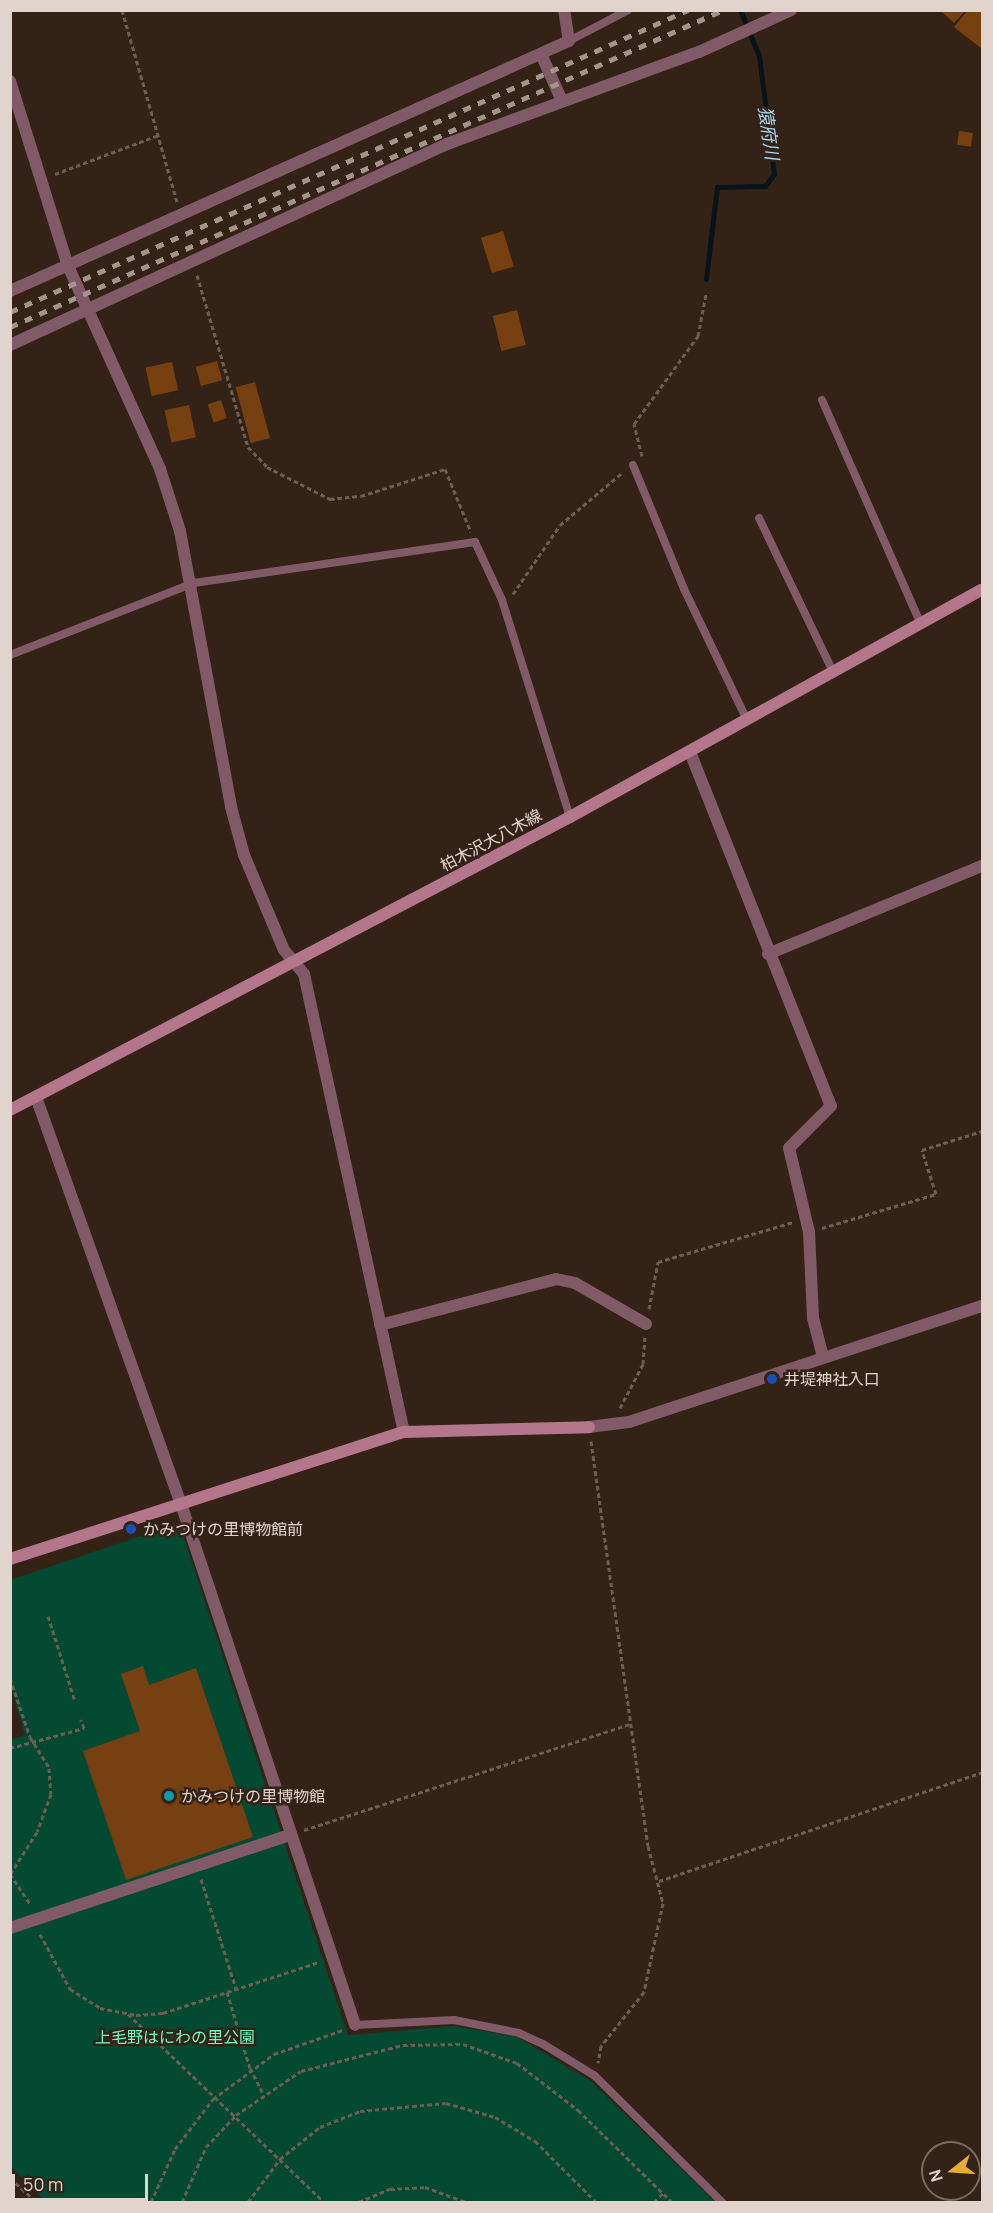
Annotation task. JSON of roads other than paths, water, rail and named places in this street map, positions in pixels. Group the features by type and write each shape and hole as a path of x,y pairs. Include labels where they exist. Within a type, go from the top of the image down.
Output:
{"main road":[{"name":"柏木沢大八木線","path":"10,1110 294,964 570,817 982,590"},
{"path":"10,1559 404,1432 589,1427"}],"street":[{"path":"10,291 569,41 564,10"},
{"path":"10,345 447,144 699,52 791,10"},
{"path":"541,54 562,101"},
{"path":"11,82 68,266 160,469 194,583 231,807 244,855 294,964 304,974 404,1432"},
{"path":"690,752 768,954 831,1106 789,1148 809,1232 813,1318 823,1357"},
{"path":"768,954 982,866"},
{"path":"36,1097 181,1504 289,1835 355,2025"},
{"path":"380,1325 556,1279 575,1283 646,1324"},
{"path":"589,1427 611,1424 982,1306"},
{"path":"10,1928 289,1835"}],"lane":[{"path":"569,41 628,10"},
{"path":"822,400 921,624"},
{"path":"633,465 747,720"},
{"path":"759,518 833,672"},
{"path":"10,656 194,583 475,542 502,600 570,817"},
{"path":"355,2025 454,2020 493,2026 543,2044 595,2076 722,2202"}],"waterway":[{"name":"猿府川","path":"706,279 717,187 765,186 774,174 759,56 740,10"}],"railway":[{"path":"10,312 688,10"},
{"path":"10,327 723,10"}],"place":[{"name":"井堤神社入口","path":"772,1379"},
{"name":"かみつけの里博物館前","path":"131,1529"},
{"name":"かみつけの里博物館","path":"169,1796"}],"park label":[{"name":"上毛野はにわの里公園","path":"175,2037"}]}
